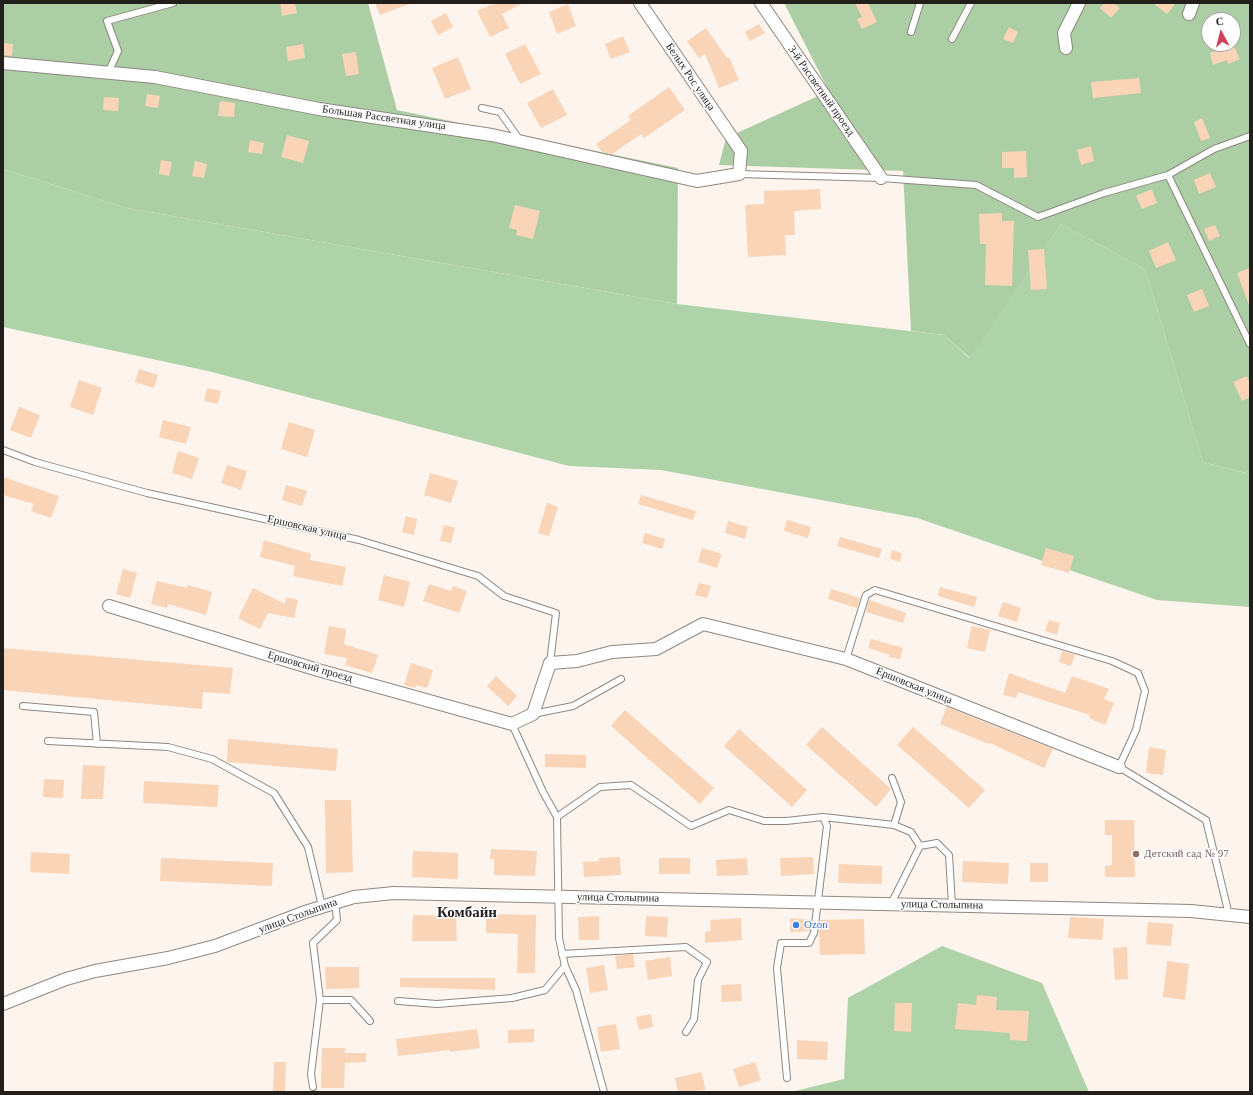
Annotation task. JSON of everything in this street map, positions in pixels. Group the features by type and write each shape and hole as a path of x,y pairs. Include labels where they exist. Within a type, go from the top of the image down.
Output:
{"street":[{"name":"Белых Рос улица","path":"640,3 741,151 739,174"},
{"name":"3-й Рассветный проезд","path":"762,3 881,178"},
{"path":"1066,48 1064,34 1079,3"},
{"name":"Большая Рассветная улица","path":"3,63 155,77 320,109 492,134 697,181 739,174"},
{"name":"Ершовский проезд","path":"109,606 318,670 512,724"},
{"name":"Ершовская улица","path":"550,663 577,661 612,652 656,649 703,624 846,659 1119,767"},
{"path":"512,724 533,714 550,663"},
{"name":"улица Столыпина","path":"3,1004 66,979 95,971 168,958 215,946 335,902 354,897 394,893 1191,911 1250,917"}],"lane":[{"path":"108,73 118,51 107,21 173,3"},
{"path":"911,32 920,3"},
{"path":"952,39 971,3"},
{"path":"482,108 500,112 520,141"},
{"path":"739,174 881,178 976,184 1038,217 1104,193 1168,175 1214,149 1250,136"},
{"path":"1168,175 1250,344"},
{"name":"Ершовская улица","path":"3,450 35,462 147,493 359,540 478,576 504,596 556,613 550,663"},
{"path":"846,659 866,595 875,590 1112,661 1138,673 1146,691 1136,730 1119,767 1206,820 1229,915"},
{"path":"533,714 573,706 621,679"},
{"path":"23,706 94,712 97,744"},
{"path":"512,724 543,792 557,817 559,938 564,966 576,990 604,1092"},
{"path":"48,741 168,747 212,758 274,793 308,847 322,906"},
{"path":"892,778 902,802 894,825"},
{"path":"557,817 600,786 631,785 692,826 729,810 764,822 786,822 823,817 894,825 911,832 920,846"},
{"path":"787,1078 777,968 781,943 810,943 814,933 827,826 823,817"},
{"path":"920,846 937,843 949,855 952,905"},
{"path":"891,904 920,846"},
{"path":"313,1087 311,1074 320,1000 313,943 337,920 335,902"},
{"path":"562,954 686,947 707,962 698,980 694,1019 686,1032"},
{"path":"398,1001 437,1004 512,998 545,990 564,966"},
{"path":"320,1000 351,1000 370,1021"}],"green space":[{"path":"3,3 368,3 397,110 678,168 677,304 127,208 3,169"},
{"path":"784,3 1250,3 1250,474 1203,462 1145,269 1061,224 970,358 944,335 911,331 903,171 719,165 726,138 829,91"},
{"path":"3,169 127,208 677,304 944,335 969,358 1061,224 1145,269 1203,462 1250,474 1250,607 1157,600 917,518 661,470 569,466 208,371 3,327"},
{"path":"942,946 1042,983 1089,1092 791,1092 844,1079 848,998"}],"building":[{"path":"280,3 295,3 297,13 282,16"},
{"path":"375,3 409,3 409,4 380,15"},
{"path":"495,3 523,3 502,14 509,28 490,37 477,11"},
{"path":"855,3 868,3 877,22 862,29 857,19 862,17"},
{"path":"1105,3 1114,3 1120,8 1111,18 1100,8"},
{"path":"1153,3 1176,3 1167,14"},
{"path":"568,4 576,26 557,34 549,12"},
{"path":"446,13 453,27 438,35 431,21"},
{"path":"759,24 765,33 750,41 745,32"},
{"path":"1009,27 1018,32 1013,43 1003,39"},
{"path":"706,28 727,58 729,57 739,80 719,88 705,54 699,58 687,41"},
{"path":"623,36 630,52 611,59 605,44"},
{"path":"3,43 13,44 12,56 3,55"},
{"path":"303,44 305,58 288,61 286,47"},
{"path":"525,44 541,74 520,84 505,54"},
{"path":"356,52 359,74 346,76 342,54"},
{"path":"1237,52 1240,59 1228,64 1227,60 1213,65 1210,53"},
{"path":"458,57 471,89 445,99 432,68"},
{"path":"1139,78 1141,93 1093,98 1091,82"},
{"path":"669,87 685,110 644,138 641,134 612,154 602,152 596,144 631,120 628,116"},
{"path":"553,89 567,115 541,128 527,103"},
{"path":"147,94 160,96 158,108 145,106"},
{"path":"104,97 119,98 118,111 103,110"},
{"path":"220,101 235,103 234,117 218,116"},
{"path":"1202,118 1210,138 1201,141 1194,122"},
{"path":"287,135 309,141 303,163 281,157"},
{"path":"250,140 264,143 262,154 248,152"},
{"path":"1091,146 1094,161 1081,165 1077,150"},
{"path":"1026,151 1027,177 1014,178 1014,168 1002,168 1002,152"},
{"path":"161,160 172,162 169,176 159,174"},
{"path":"195,161 207,164 204,178 192,176"},
{"path":"1210,173 1216,187 1199,194 1194,180"},
{"path":"820,189 821,209 794,211 795,235 785,235 786,255 748,257 745,205 764,204 764,191"},
{"path":"1152,189 1157,203 1142,209 1136,196"},
{"path":"515,205 540,211 533,239 516,235 517,230 509,228"},
{"path":"1002,213 1002,221 1014,221 1012,286 985,285 986,244 980,244 979,214"},
{"path":"1215,225 1220,236 1209,241 1204,229"},
{"path":"1168,242 1176,260 1156,268 1149,251"},
{"path":"1044,249 1047,289 1031,290 1028,250"},
{"path":"1250,268 1250,305 1249,305 1237,273"},
{"path":"1202,289 1209,306 1194,312 1187,295"},
{"path":"139,369 158,375 154,388 135,382"},
{"path":"1247,376 1250,384 1250,397 1242,401 1233,382"},
{"path":"79,380 102,388 93,415 70,407"},
{"path":"207,388 221,391 218,404 204,401"},
{"path":"19,407 40,415 31,438 10,430"},
{"path":"163,420 191,427 186,444 159,437"},
{"path":"289,422 315,430 307,457 281,449"},
{"path":"178,451 199,458 192,479 172,473"},
{"path":"227,465 247,471 241,490 221,483"},
{"path":"430,473 458,481 451,503 424,495"},
{"path":"3,477 59,496 51,518 31,511 34,504 3,495"},
{"path":"286,485 307,491 302,506 282,500"},
{"path":"641,495 696,511 693,520 638,504"},
{"path":"547,503 558,507 549,536 538,533"},
{"path":"406,516 417,519 414,535 402,532"},
{"path":"787,520 811,527 808,538 784,531"},
{"path":"728,521 748,527 745,539 725,533"},
{"path":"444,525 455,528 451,543 440,541"},
{"path":"645,533 665,539 662,549 642,543"},
{"path":"840,537 882,549 879,558 837,546"},
{"path":"264,540 311,554 310,560 346,567 342,586 293,576 295,566 260,557"},
{"path":"702,548 722,554 717,568 698,562"},
{"path":"1046,548 1074,556 1069,573 1041,565"},
{"path":"892,550 902,553 900,562 890,559"},
{"path":"123,569 137,573 130,598 116,594"},
{"path":"384,575 410,582 404,607 378,600"},
{"path":"157,581 187,588 188,585 212,592 206,615 168,604 167,608 151,604"},
{"path":"699,583 711,586 707,598 695,595"},
{"path":"429,584 451,591 453,586 467,591 459,613 423,601"},
{"path":"940,587 977,597 974,607 938,596"},
{"path":"253,588 285,604 286,597 298,600 294,618 268,613 260,629 238,618"},
{"path":"831,589 860,598 857,608 828,599"},
{"path":"869,600 906,613 903,623 866,612"},
{"path":"1003,602 1021,608 1017,622 998,616"},
{"path":"1049,620 1060,623 1057,635 1045,631"},
{"path":"329,626 346,629 344,644 378,655 372,673 345,665 347,658 324,654"},
{"path":"972,626 990,630 985,652 967,648"},
{"path":"871,639 903,648 900,659 889,657 890,655 868,648"},
{"path":"3,648 233,668 230,694 203,692 202,709 3,690"},
{"path":"1062,651 1075,655 1071,666 1059,662"},
{"path":"411,663 433,670 427,688 416,685 415,688 404,685"},
{"path":"1009,673 1065,693 1072,676 1109,689 1104,699 1114,703 1105,725 1089,718 1090,715 1018,692 1016,698 1003,695"},
{"path":"496,676 517,696 508,706 487,686"},
{"path":"947,707 1053,749 1044,768 990,743 989,744 940,724"},
{"path":"625,710 714,788 700,804 611,726"},
{"path":"822,727 891,789 876,807 806,745"},
{"path":"913,727 985,790 969,808 897,745"},
{"path":"739,729 807,790 792,807 724,746"},
{"path":"228,739 338,749 336,771 227,762"},
{"path":"1149,747 1166,750 1163,775 1146,773"},
{"path":"545,754 586,755 586,768 545,767"},
{"path":"83,765 105,766 103,799 81,799"},
{"path":"44,779 64,780 63,798 43,797"},
{"path":"144,781 219,785 217,807 143,803"},
{"path":"325,800 351,800 353,872 326,873"},
{"path":"1105,820 1134,820 1135,877 1105,877 1105,866 1112,865 1112,835 1105,835"},
{"path":"491,849 537,851 535,876 494,875 494,859 490,859"},
{"path":"413,851 458,853 458,879 412,877"},
{"path":"31,852 70,854 69,874 30,872"},
{"path":"620,857 621,875 584,877 583,862 599,861 599,858"},
{"path":"813,857 814,874 781,876 780,858"},
{"path":"161,858 273,863 272,886 160,881"},
{"path":"659,858 690,858 690,874 659,874"},
{"path":"747,858 748,875 717,876 716,860"},
{"path":"963,861 1009,863 1008,884 962,882"},
{"path":"1030,863 1048,863 1048,882 1030,882"},
{"path":"839,864 882,866 882,884 838,883"},
{"path":"486,914 536,915 535,973 517,973 518,934 486,933"},
{"path":"413,915 456,916 457,941 412,941"},
{"path":"599,916 599,940 579,940 578,917"},
{"path":"646,916 668,917 667,937 645,936"},
{"path":"1070,917 1104,919 1102,940 1068,938"},
{"path":"741,918 742,940 705,943 705,932 711,931 710,920"},
{"path":"790,918 811,920 810,931 790,932"},
{"path":"864,919 865,954 820,955 820,920"},
{"path":"1148,922 1173,924 1171,946 1146,944"},
{"path":"1127,947 1128,979 1115,980 1113,948"},
{"path":"633,954 635,967 617,969 615,956"},
{"path":"670,957 672,976 648,980 645,961"},
{"path":"1167,961 1189,964 1185,1000 1163,997"},
{"path":"604,965 608,990 590,993 586,968"},
{"path":"325,967 359,967 359,988 326,989"},
{"path":"400,978 495,978 495,990 400,987"},
{"path":"741,984 742,1001 722,1002 721,985"},
{"path":"977,995 997,997 996,1010 1029,1011 1027,1041 1010,1040 1010,1033 955,1029 958,1003 976,1005"},
{"path":"895,1003 912,1003 911,1032 894,1031"},
{"path":"651,1014 653,1027 639,1030 636,1017"},
{"path":"616,1024 620,1049 601,1052 597,1027"},
{"path":"477,1029 480,1048 398,1056 396,1039"},
{"path":"534,1029 534,1042 508,1043 508,1030"},
{"path":"797,1040 828,1042 827,1060 797,1059"},
{"path":"322,1048 345,1048 345,1053 366,1053 366,1062 345,1063 344,1088 321,1088"},
{"path":"274,1062 286,1062 285,1092 273,1092"},
{"path":"755,1062 761,1080 739,1087 733,1069"},
{"path":"701,1072 706,1090 678,1092 675,1078"}],"place":[{"name":"Детский сад № 97","path":"1136,854"},
{"name":"Ozon","path":"796,925"}],"district":[{"name":"Комбайн","path":"467,913"}]}
